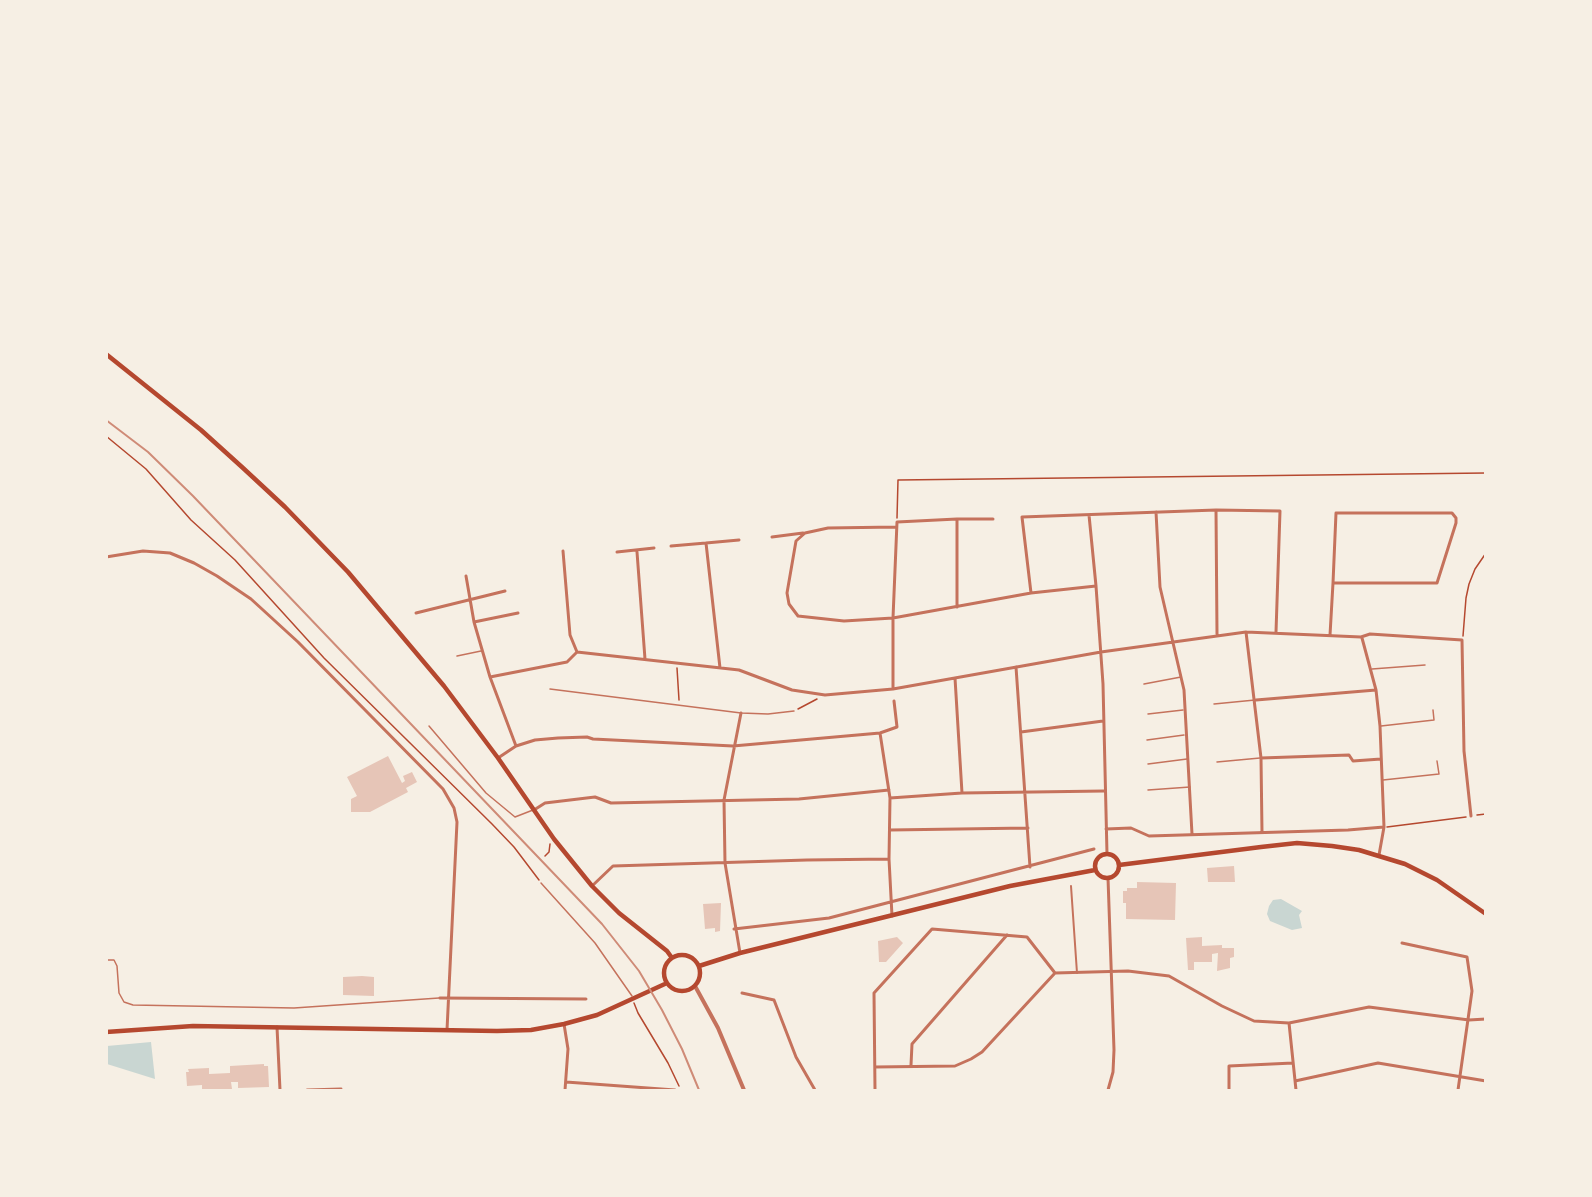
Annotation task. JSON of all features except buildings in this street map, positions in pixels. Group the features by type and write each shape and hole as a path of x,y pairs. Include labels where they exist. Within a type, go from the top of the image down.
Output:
{"main road":[{"path":"106,354 201,430 285,507 348,573 444,686 498,758 554,839 592,886 619,913 667,951 672,958"},
{"path":"1119,865 1297,843 1359,850 1405,864 1437,880 1485,914"},
{"path":"1107,854 1115,857 1119,865 1117,872 1108,878 1099,875 1095,870 1097,859 1107,854"},
{"path":"699,966 740,953 1010,886 1095,870"},
{"path":"677,955 688,955 699,966 699,979 694,986 680,991 667,983 664,969 677,955"},
{"path":"106,1032 194,1026 514,1030 564,1024 597,1015 667,983"}],"street":[{"path":"1216,510 1217,634"},
{"path":"1031,593 1022,517 1216,510 1280,511 1276,632"},
{"path":"1156,512 1160,587 1181,677 1191,786 1192,834"},
{"path":"1330,635 1336,513 1452,513 1456,518 1437,583 1333,583"},
{"path":"1089,514 1101,652 1107,854"},
{"path":"957,519 957,607"},
{"path":"893,689 892,618 897,522 993,519"},
{"path":"772,537 828,528 896,527"},
{"path":"805,533 796,541 787,593 789,604 798,616 844,621 892,618 1031,593 1096,586"},
{"path":"671,546 739,540"},
{"path":"706,543 720,668"},
{"path":"617,552 638,552 654,548"},
{"path":"106,557 143,551 170,553 189,560 217,576 251,600 298,642 443,789 454,808 457,822 447,1030"},
{"path":"563,551 570,635 577,652"},
{"path":"638,552 645,660"},
{"path":"466,576 482,651 516,746"},
{"path":"416,614 470,598 505,591"},
{"path":"474,622 518,613"},
{"path":"1246,632 1261,758 1262,832"},
{"path":"577,652 739,670 792,690 825,695 893,689 1217,634 1276,632 1361,637 1370,634 1462,640 1464,751 1471,816"},
{"path":"1361,637 1376,690 1380,726 1384,827 1379,855"},
{"path":"490,677 567,662 577,652"},
{"path":"1016,667 1030,867"},
{"path":"955,678 962,794"},
{"path":"1255,700 1376,690"},
{"path":"498,758 516,746 535,740 587,737 733,746 880,733 897,727 894,701"},
{"path":"740,953 734,929 725,863 724,800 741,713"},
{"path":"1021,732 1103,722"},
{"path":"880,733 890,798 892,916"},
{"path":"1261,758 1349,755 1353,761 1381,759"},
{"path":"534,810 546,803 595,798 611,803 799,799 889,790"},
{"path":"890,798 1105,791"},
{"path":"1106,829 1131,828 1149,836 1384,827"},
{"path":"890,830 1028,828"},
{"path":"734,929 829,918 1094,849"},
{"path":"592,886 613,866 890,859"},
{"path":"1108,878 1114,1050 1113,1072 1108,1090"},
{"path":"1071,886 1077,973"},
{"path":"875,1090 874,993 932,928 1027,937 1055,973"},
{"path":"911,1066 912,1044 1007,935"},
{"path":"1402,943 1467,957 1472,990 1458,1090"},
{"path":"874,1067 955,1066 977,1056 1055,973 1128,971 1169,976 1254,1021 1289,1023 1369,1007 1469,1020 1485,1019"},
{"path":"694,986 718,1028 744,1090"},
{"path":"741,993 774,1000 796,1057 815,1090"},
{"path":"440,998 586,999"},
{"path":"1289,1023 1296,1090"},
{"path":"564,1024 568,1049 565,1090"},
{"path":"277,1027 280,1090"},
{"path":"1229,1090 1229,1066 1293,1063"},
{"path":"1295,1081 1378,1063 1485,1081"},
{"path":"566,1082 677,1090"},
{"path":"307,1090 341,1089"}],"lane":[{"path":"457,656 482,651"},
{"path":"1371,670 1425,665"},
{"path":"1144,684 1181,677"},
{"path":"550,690 741,713 768,714 794,711"},
{"path":"1214,704 1255,700"},
{"path":"1148,714 1184,710"},
{"path":"1380,726 1434,720 1433,710"},
{"path":"429,726 486,793 515,817 534,810"},
{"path":"1147,740 1185,735"},
{"path":"1217,762 1261,758"},
{"path":"1148,764 1188,759"},
{"path":"1382,780 1438,774 1437,761"},
{"path":"1148,790 1191,786"},
{"path":"541,883 595,943 634,999"},
{"path":"106,960 114,960 117,966 119,993 124,1002 132,1005 294,1008 440,998"}],"path":[{"path":"106,436 146,469 191,520 235,560 362,697 492,824 541,883"},
{"path":"897,522 898,480 1485,472"},
{"path":"1462,640 1469,584 1474,569 1485,553"},
{"path":"676,664 680,706"},
{"path":"794,711 825,695"},
{"path":"1384,827 1485,814"},
{"path":"545,856 549,852 549,844 554,839"},
{"path":"532,870 535,867"},
{"path":"634,999 638,1013 668,1063 677,1090"}],"shaded area":[{"path":"1281,899 1302,911 1299,915 1302,928 1292,930 1270,921 1267,914 1269,906 1273,900"},
{"path":"151,1042 155,1079 107,1064 107,1046"}],"railway":[{"path":"106,420 148,452 193,496 602,924 639,971 662,1010 699,1090"}]}
